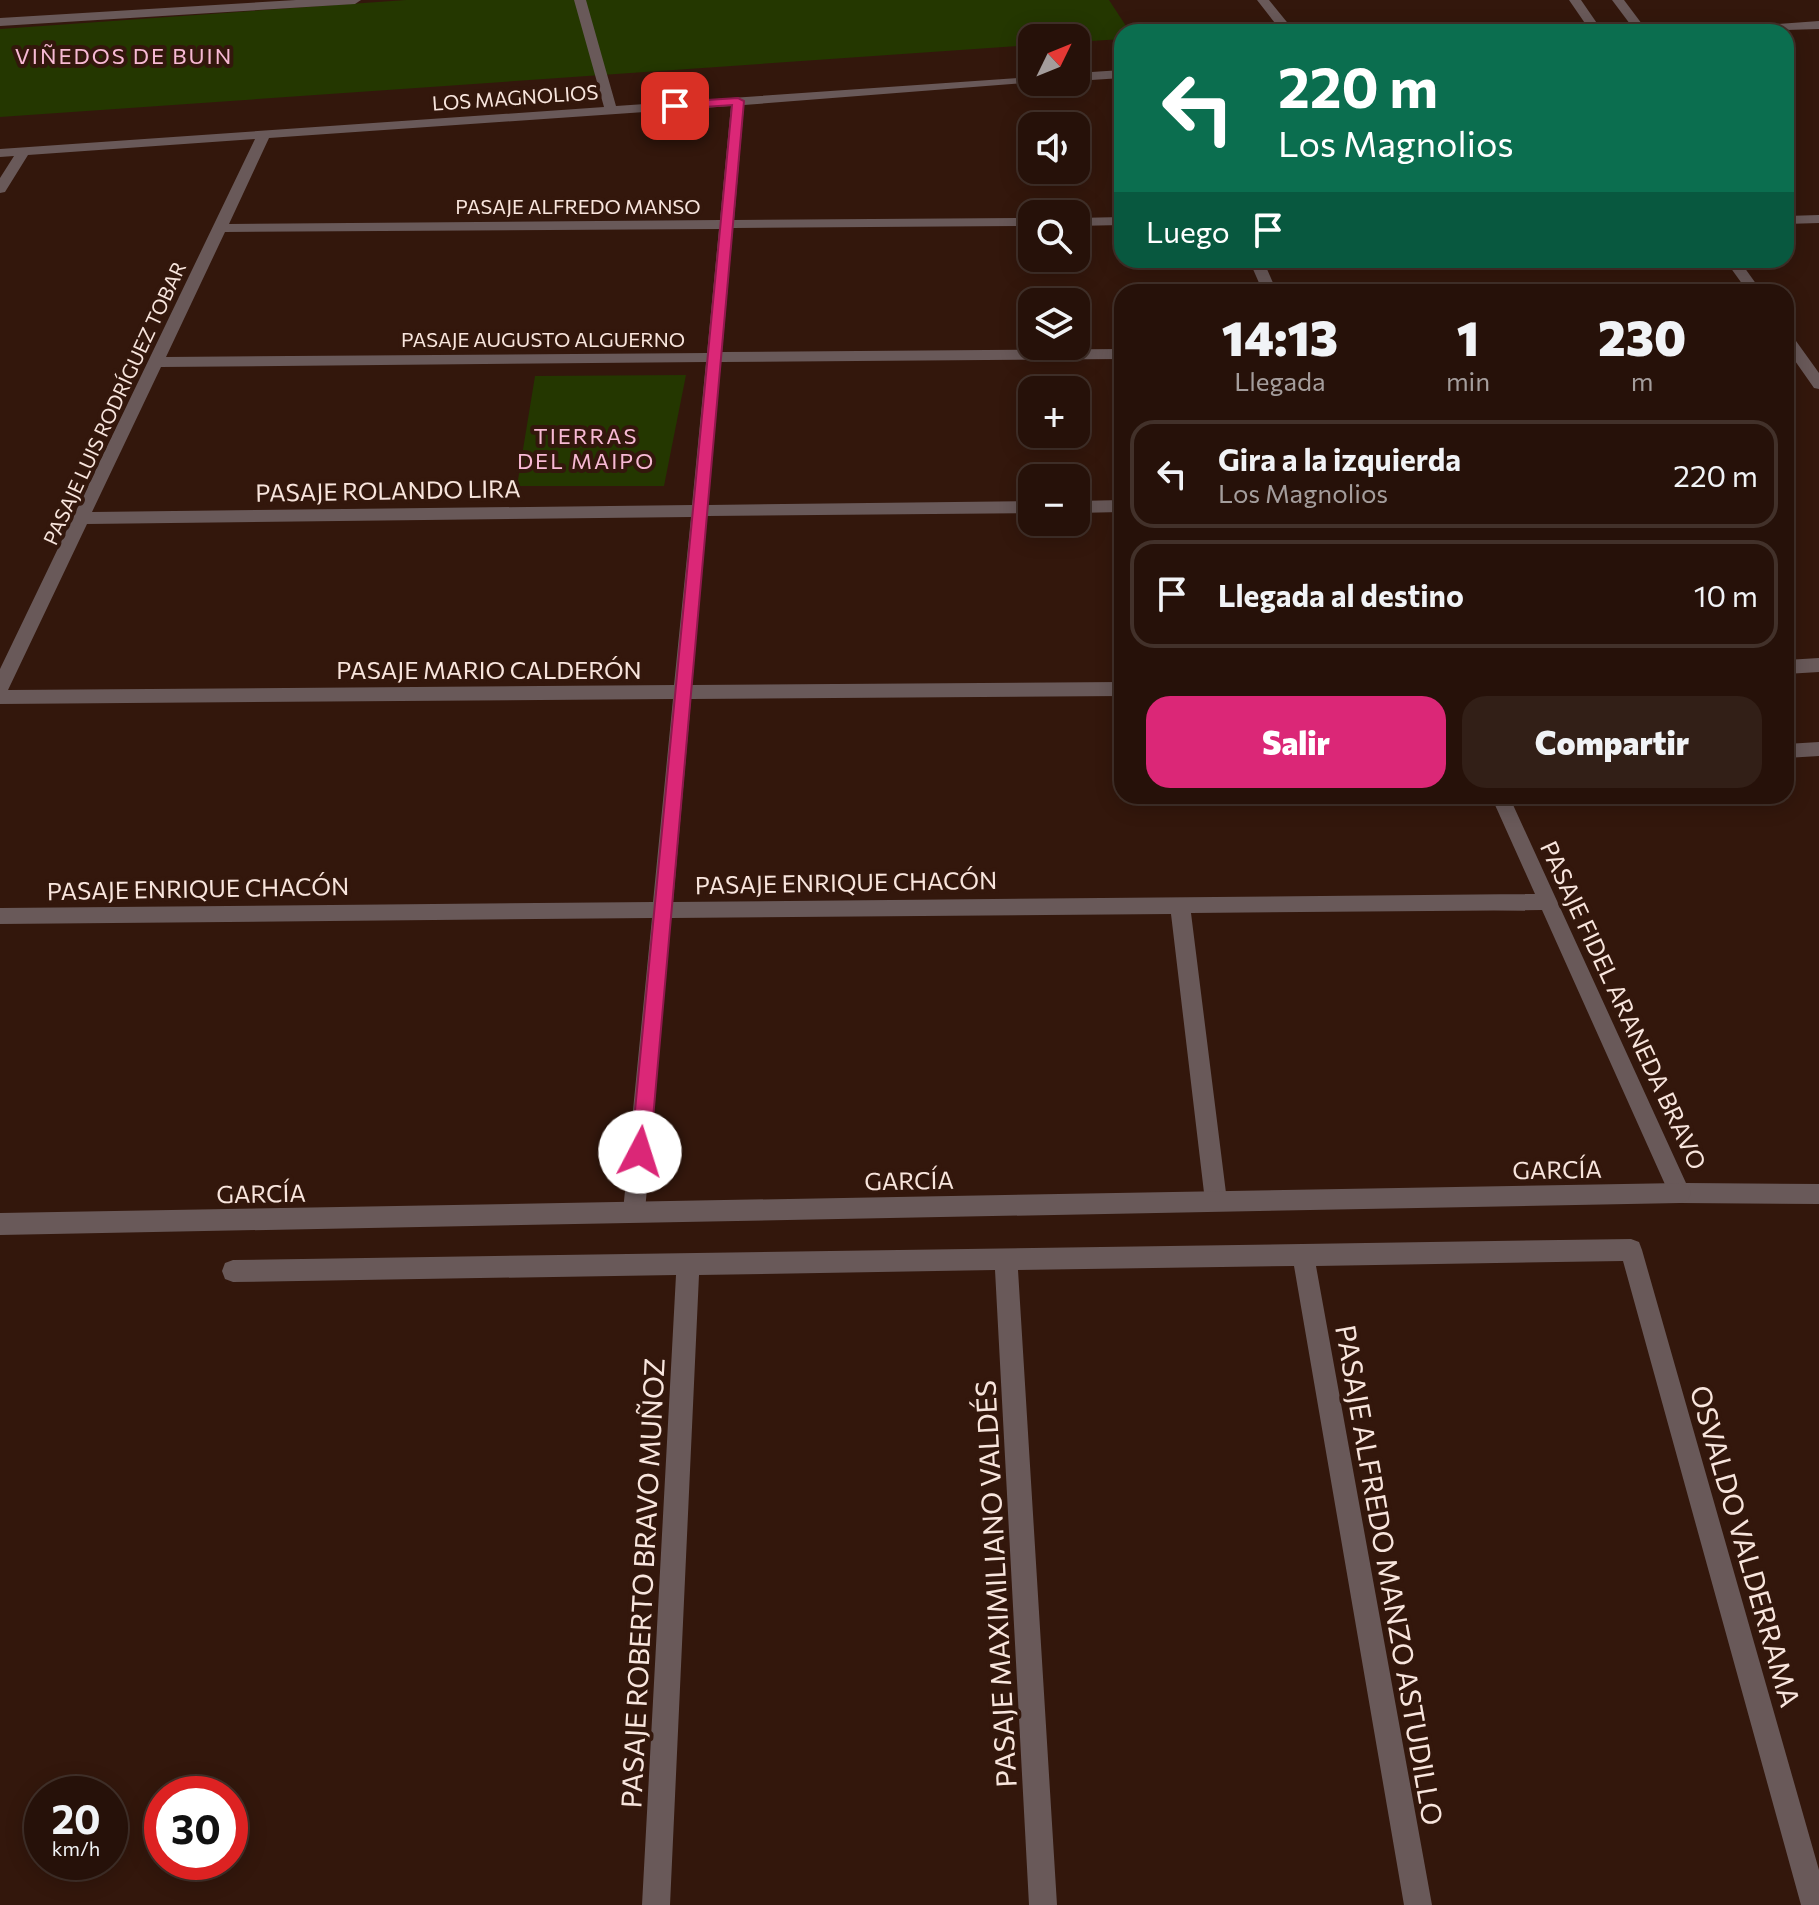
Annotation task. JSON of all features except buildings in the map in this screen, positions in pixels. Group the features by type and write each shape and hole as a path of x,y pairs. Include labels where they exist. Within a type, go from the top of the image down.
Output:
{"street":[{"path":"0,22 355,0"},
{"path":"580,0 611,110"},
{"path":"1263,0 1282,24"},
{"path":"1575,0 1592,24"},
{"path":"1618,0 1636,24"},
{"path":"1794,27 1819,25"},
{"path":"1090,76 1114,75"},
{"name":"LOS MAGNOLIOS","path":"0,153 1018,82"},
{"path":"634,1211 738,101"},
{"name":"PASAJE LUIS RODRÍGUEZ TOBAR","path":"0,688 264,135"},
{"path":"0,189 23,152"},
{"path":"1794,220 1819,219"},
{"path":"1090,222 1114,221"},
{"name":"PASAJE ALFREDO MANSO","path":"219,228 1018,222"},
{"path":"1794,348 1819,384"},
{"name":"PASAJE AUGUSTO ALGUERNO","path":"156,362 1114,354"},
{"path":"1090,507 1114,506"},
{"name":"PASAJE ROLANDO LIRA","path":"81,518 1018,507"},
{"path":"1794,667 1819,665"},
{"name":"PASAJE MARIO CALDERÓN","path":"0,697 1114,689"},
{"path":"1794,751 1819,749"},
{"name":"PASAJE FIDEL ARANEDA BRAVO","path":"1504,804 1680,1193"},
{"name":"PASAJE ENRIQUE CHACÓN","path":"0,916 1548,902"},
{"path":"1180,905 1216,1201"},
{"name":"GARCÍA","path":"0,1224 1680,1193 1819,1194"},
{"name":"OSVALDO VALDERRAMA","path":"1303,1255 1631,1250 1815,1905"},
{"path":"233,1271 1303,1255"},
{"name":"PASAJE ALFREDO MANZO ASTUDILLO","path":"1303,1255 1418,1905"},
{"name":"PASAJE MAXIMILIANO VALDÉS","path":"1006,1260 1043,1905"},
{"name":"PASAJE ROBERTO BRAVO MUÑOZ","path":"656,1905 688,1264"}],"green space":[{"path":"406,0 1109,0 1125,24 1114,24 1114,40 1090,41 1090,24 1018,24 1018,46 0,117 0,29"},
{"path":"686,375 664,486 517,486 535,376"}],"district":[{"name":"VIÑEDOS DE BUIN","path":"124,55"},
{"name":"TIERRAS DEL MAIPO","path":"586,448"}],"route":[{"path":"640,1152 738,101 675,106"}]}
